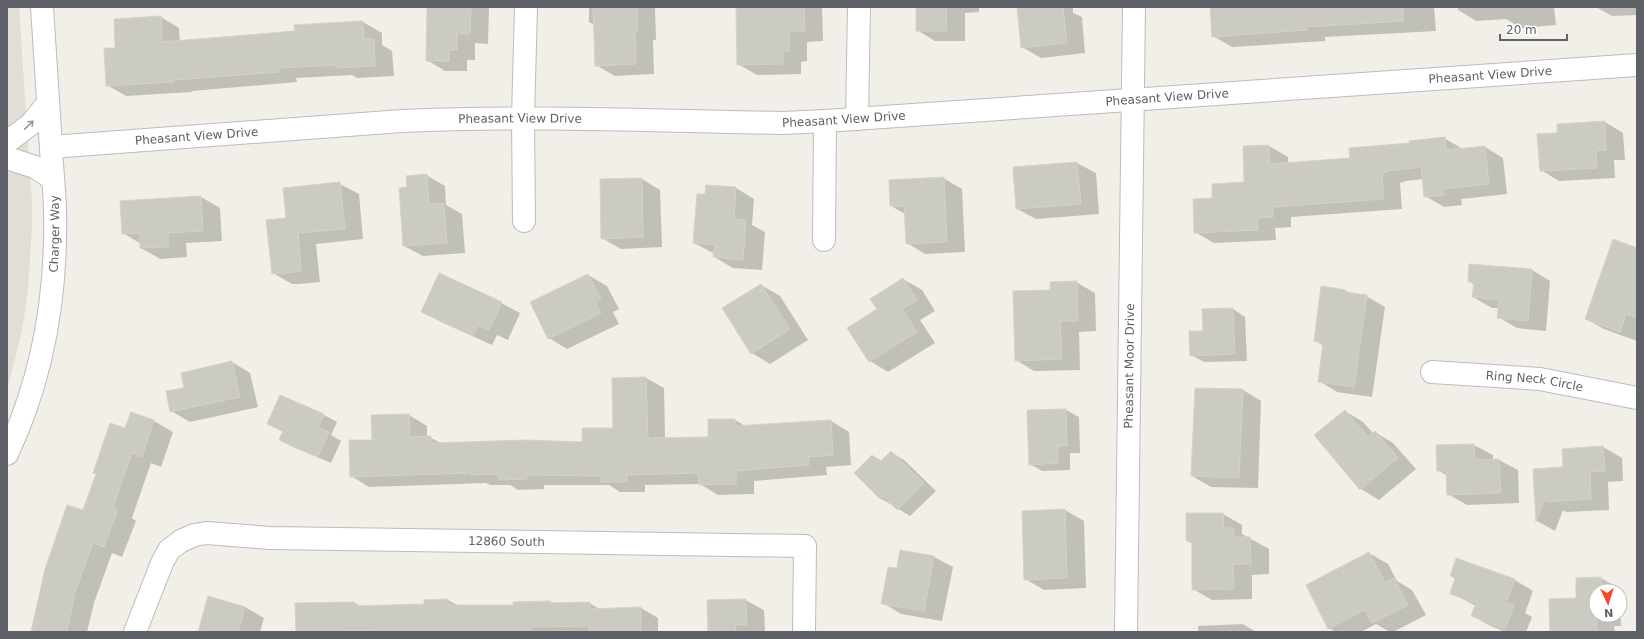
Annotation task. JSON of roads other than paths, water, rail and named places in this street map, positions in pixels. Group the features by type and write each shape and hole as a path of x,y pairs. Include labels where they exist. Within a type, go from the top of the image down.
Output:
{"street":[{"name":"Charger Way","path":"7,454 34,384 48,324 55,246 53,179 42,7"},
{"path":"524,221 523,117 526,7"},
{"path":"857,119 859,7"},
{"name":"Pheasant Moor Drive","path":"1126,632 1134,7"},
{"name":"Pheasant View Drive","path":"50,147 402,121 523,117 784,123 825,121 1637,65"},
{"path":"7,142 31,124 48,104"},
{"path":"824,240 825,121"},
{"path":"7,158 35,167 53,179"},
{"name":"Ring Neck Circle","path":"1432,372 1540,380 1637,398"},
{"name":"12860 South","path":"135,632 162,563 169,550 181,541 194,535 207,533 270,538 805,546 804,632"}]}
